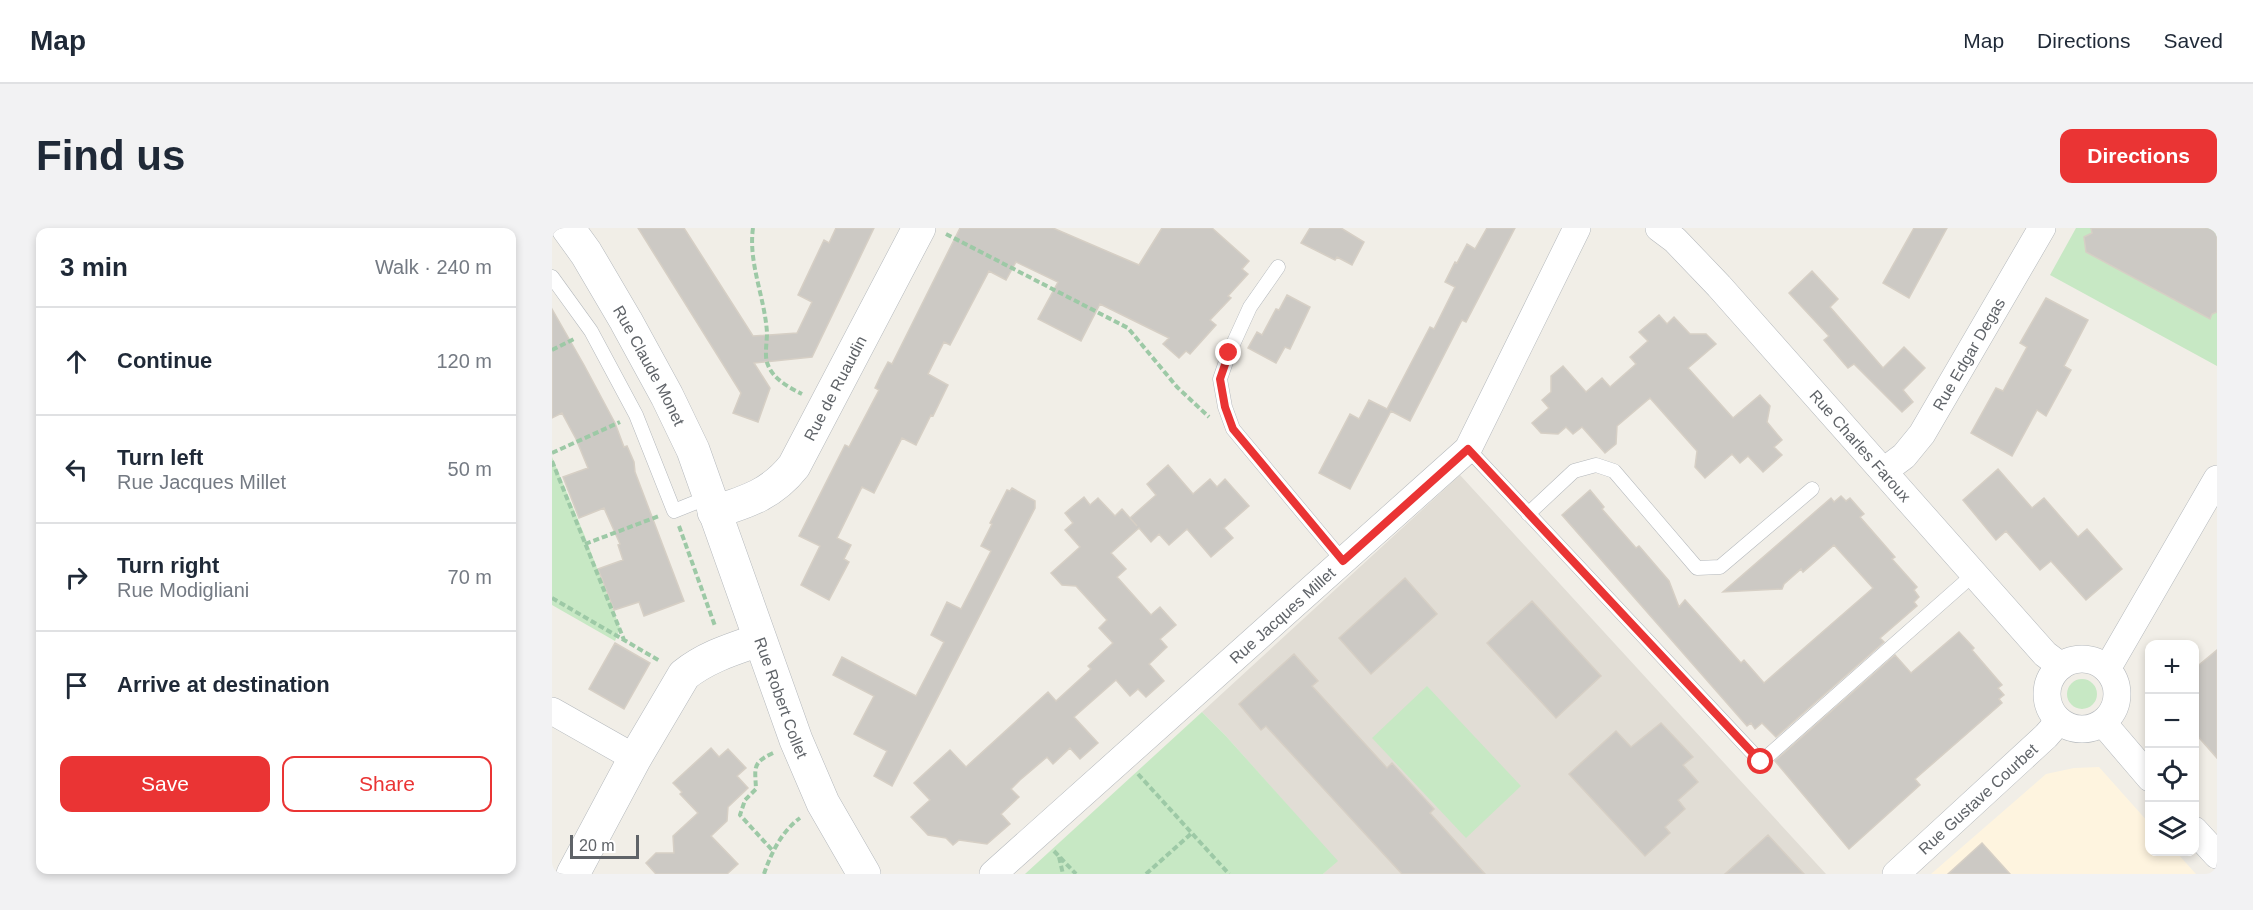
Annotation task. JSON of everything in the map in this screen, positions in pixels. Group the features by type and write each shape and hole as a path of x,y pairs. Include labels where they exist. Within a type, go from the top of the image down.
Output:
{"street":[{"name":"Rue Claude Monet","path":"568,228 586,253 667,396 693,450 712,504"},
{"name":"Rue Jacques Millet","path":"993,874 1468,449 1577,228"},
{"name":"Rue Charles Faroux","path":"1659,228 1675,240 1719,286 2045,654 2061,666"},
{"name":"Rue Edgar Degas","path":"1884,471 1904,456 1922,434 2042,228"},
{"name":"Rue de Ruaudin","path":"712,504 754,499 784,480 794,466 826,405 932,231"},
{"path":"2107,669 2217,479"},
{"name":"Rue Robert Collet","path":"712,504 796,740 823,802 864,874"},
{"path":"573,874 635,758 684,675 695,666 724,652 759,640"},
{"path":"2079,659 2093,660 2107,669 2116,683 2118,694 2113,712 2103,723 2082,730 2069,727 2059,721 2050,710 2047,696 2048,683 2061,666 2079,659"},
{"path":"552,711 635,758"},
{"name":"Rue Gustave Courbet","path":"1896,874 2046,736 2059,721"},
{"path":"2103,723 2145,772"},
{"path":"2199,835 2217,855"}],"lane":[{"path":"1278,267 1250,308 1229,353 1220,379 1225,407 1233,429 1343,561"},
{"path":"552,277 591,331 636,415 674,511 712,504"},
{"path":"1468,449 1761,762 1974,574"},
{"path":"1528,514 1574,471 1596,465 1614,471 1697,568 1720,567 1812,489"}],"path":[{"path":"753,228 750,245 764,312 768,365 785,386 826,405"},
{"path":"932,231 1128,328 1177,387 1209,417 1233,429"},
{"path":"552,350 591,331"},
{"path":"552,453 636,415"},
{"path":"552,461 624,640"},
{"path":"585,544 674,511 724,652"},
{"path":"552,598 684,675"},
{"path":"773,851 740,815 745,800 756,789 755,766 759,760 796,740"},
{"path":"1124,758 1228,874"},
{"path":"764,874 773,851 791,824 823,802"},
{"path":"1146,874 1192,833"},
{"path":"1059,856 1063,874"}],"shaded area":[{"path":"1460,475 1826,874 1323,874 1337,861 1202,712"},
{"path":"2099,767 2145,819 2145,856 2180,856 2196,874 1931,874 2046,774 2074,768"}],"green space":[{"path":"2076,228 2217,228 2217,366 2050,275"},
{"path":"552,457 620,628 615,641 552,605"},
{"path":"2082,679 2088,680 2096,688 2096,700 2088,708 2082,709 2076,708 2068,700 2067,694 2068,688 2076,680"},
{"path":"1427,686 1521,786 1466,838 1372,738"},
{"path":"1202,712 1338,861 1323,874 1025,874"}],"building":[{"path":"638,228 684,228 753,336 797,333 812,302 798,295 824,240 829,243 836,228 874,228 812,357 754,363 770,388 758,422 733,413 741,393"},
{"path":"960,228 1053,228 1139,265 1162,228 1212,228 1249,261 1242,269 1248,274 1228,296 1231,298 1210,320 1216,325 1190,354 1186,351 1179,358 1163,344 1169,338 1100,304 1081,341 1038,319 1058,282 1016,262 1006,280 989,271 950,345 944,342 928,374 948,385 933,416 931,415 916,445 902,438 874,493 862,487 837,538 851,545 844,559 849,562 829,600 801,585 820,546 799,536 845,445 849,447 879,390 875,388 881,375 888,362 892,364"},
{"path":"1310,228 1341,228 1364,242 1352,265 1337,257 1335,260 1301,243"},
{"path":"1487,228 1515,228 1466,322 1462,320 1410,421 1391,411 1350,489 1319,473 1350,414 1359,419 1369,400 1387,409 1430,327 1434,329 1455,287 1445,282 1455,262 1457,263 1467,244 1475,249"},
{"path":"1914,228 1947,228 1909,298 1883,283"},
{"path":"2091,228 2217,228 2217,312 2212,314 2210,319 2086,252 2084,237 2092,233"},
{"path":"1812,271 1838,299 1830,307 1883,368 1904,347 1925,368 1903,390 1913,402 1902,412 1854,364 1848,368 1824,340 1829,336 1789,293"},
{"path":"1287,295 1310,307 1290,349 1285,347 1276,363 1248,348 1257,332 1262,335 1276,309 1279,310"},
{"path":"2046,298 2088,320 2064,366 2071,370 2046,416 2037,410 2012,456 1971,433 1996,388 2003,391 2027,347 2020,343"},
{"path":"552,309 615,423 624,447 627,446 684,601 644,616 639,602 614,610 598,569 623,560 618,545 620,544 604,508 579,518 563,477 588,468 562,413 552,418"},
{"path":"1659,315 1667,324 1674,317 1690,334 1706,334 1716,344 1688,368 1733,418 1760,395 1770,406 1767,422 1782,440 1774,447 1782,455 1763,472 1748,456 1740,463 1732,454 1705,478 1695,467 1697,451 1650,398 1617,426 1616,444 1605,453 1582,427 1573,434 1566,427 1558,434 1541,433 1532,423 1549,408 1542,400 1551,392 1551,376 1563,366 1586,392 1602,378 1610,387 1636,364 1630,357 1648,341 1639,332"},
{"path":"1168,465 1193,494 1210,479 1217,487 1225,479 1249,506 1224,528 1233,538 1211,557 1187,529 1169,545 1159,534 1151,542 1139,528 1111,553 1126,569 1117,577 1151,615 1160,607 1176,625 1160,639 1167,647 1149,664 1164,681 1146,697 1138,689 1130,696 1116,680 1074,717 1098,743 1080,759 1070,748 1053,764 1047,757 1020,780 1011,789 1019,797 1001,814 1010,824 987,844 959,840 953,845 946,838 928,835 911,817 930,800 914,783 950,750 966,767 1048,692 1056,701 1091,669 1088,666 1113,643 1099,628 1107,620 1076,586 1062,585 1051,573 1080,547 1065,530 1073,523 1065,513 1084,497 1090,505 1098,498 1115,516 1122,509 1137,526 1130,518 1156,495 1147,484"},
{"path":"1998,469 2032,508 2044,498 2078,537 2087,529 2122,569 2086,600 2051,561 2040,570 2006,531 1996,540 1963,500"},
{"path":"1012,488 1035,501 1035,508 892,786 874,776 887,751 854,734 874,696 833,675 842,657 916,696 944,642 931,635 947,602 961,609 991,551 981,546 992,524 990,523 1007,490 1010,491"},
{"path":"1590,490 1604,507 1602,509 1636,548 1639,546 1669,581 1679,607 1685,600 1741,663 1744,660 1764,683 1873,588 1834,545 1803,572 1801,569 1784,584 1782,589 1723,592 1831,498 1834,502 1841,496 1846,501 1850,498 1864,514 1860,517 1895,557 1892,559 1917,587 1914,590 1919,597 1914,602 1917,606 1880,638 1884,642 1776,737 1762,723 1755,729 1751,723 1747,726 1562,515"},
{"path":"1405,578 1437,614 1371,674 1339,638"},
{"path":"1532,601 1601,676 1556,718 1487,643"},
{"path":"1959,632 2002,685 1998,688 2004,695 1999,699 2002,703 1915,779 1920,785 1849,849 1775,761 1895,655 1911,673"},
{"path":"615,643 650,663 624,709 589,689"},
{"path":"2217,650 2217,758 2199,738 2199,665"},
{"path":"1294,654 1318,681 1312,686 1387,768 1392,763 1434,809 1430,813 1485,874 1402,874 1266,726 1261,730 1239,704"},
{"path":"1661,723 1693,757 1683,765 1698,782 1678,800 1685,809 1665,827 1670,833 1645,856 1569,774 1616,731 1631,747"},
{"path":"711,748 719,757 728,749 746,768 737,776 748,788 728,807 727,821 711,836 738,864 727,874 656,874 646,863 656,853 674,853 673,836 698,813 673,783"},
{"path":"1768,835 1804,874 1725,874"},
{"path":"1982,843 2010,874 1948,874"}],"route":[{"path":"1229,353 1220,379 1225,407 1233,429 1343,561 1468,449 1761,762"}]}
